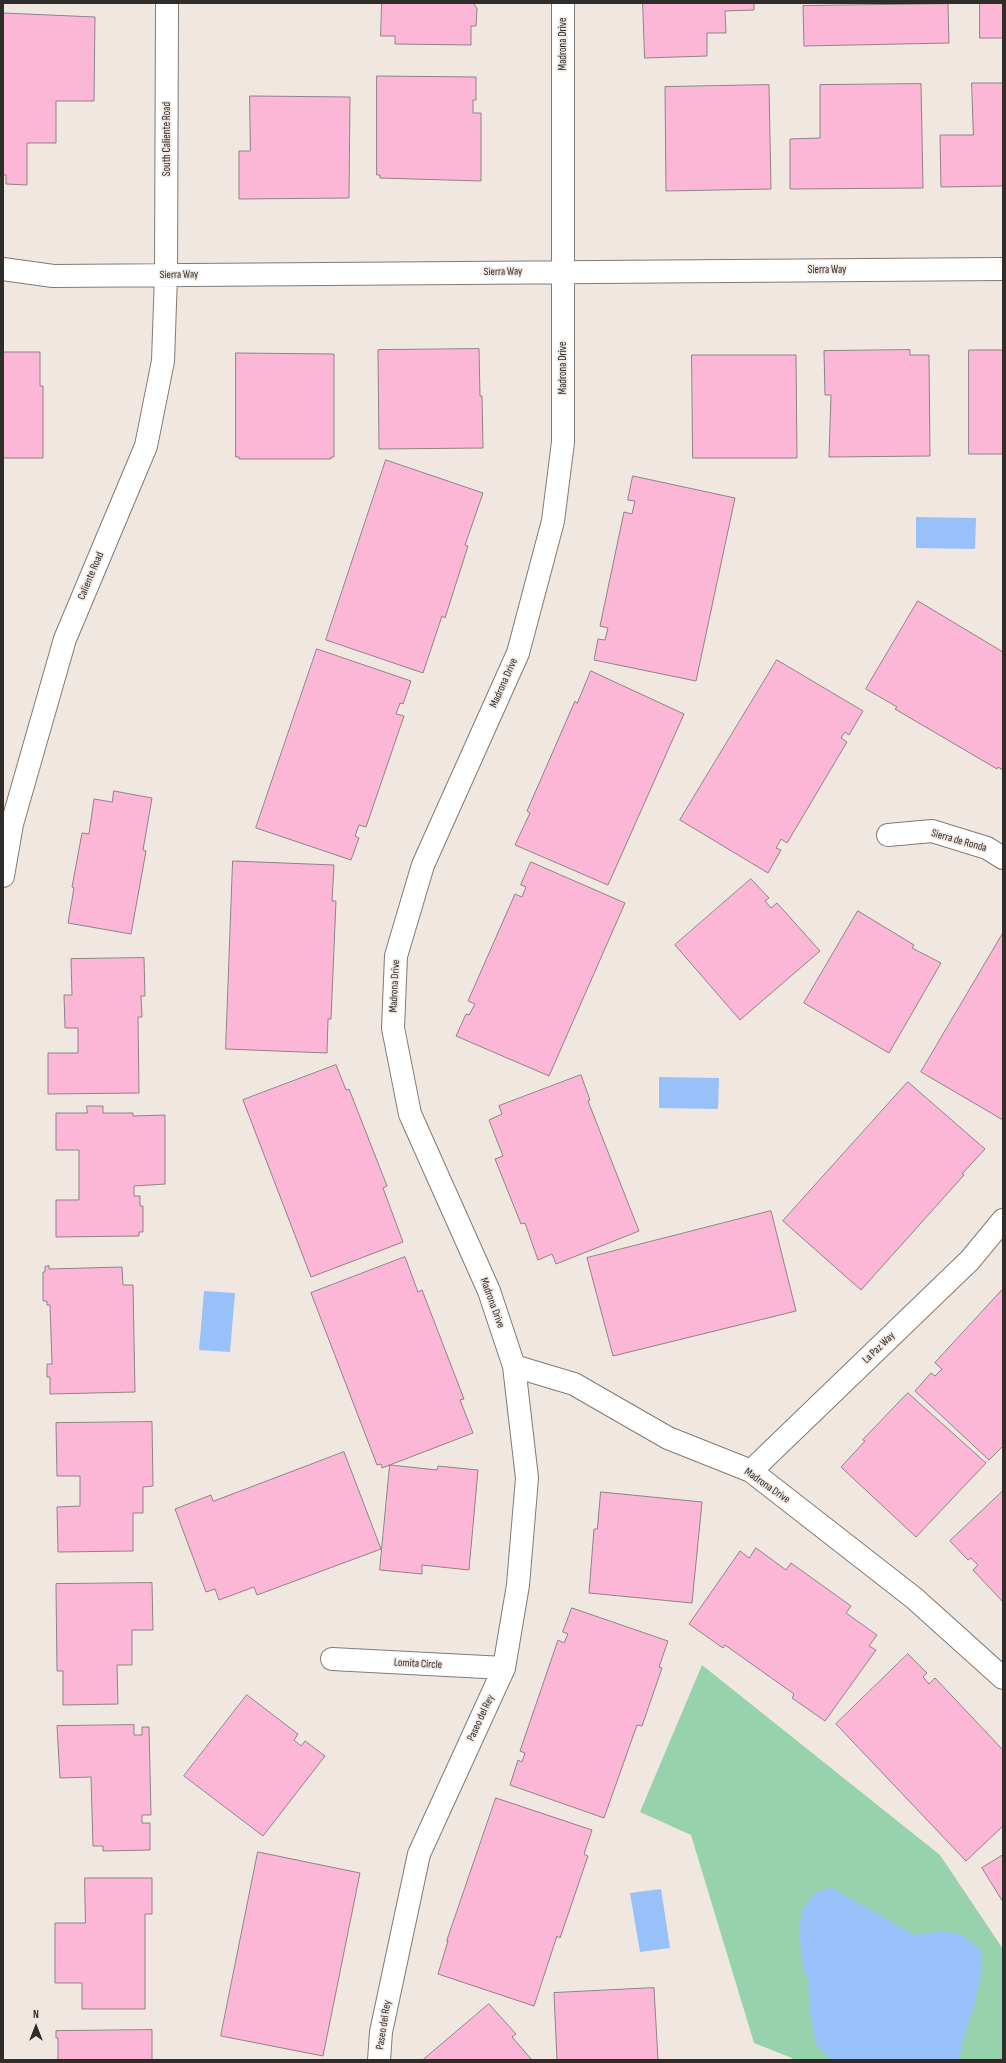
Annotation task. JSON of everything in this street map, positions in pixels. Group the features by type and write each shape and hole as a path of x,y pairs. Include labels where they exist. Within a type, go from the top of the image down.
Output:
{"street":[{"name":"South Caliente Road","path":"166,275 167,3"},
{"name":"Madrona Drive","path":"563,3 562,442 553,521 518,653 423,865 396,956 393,1028 410,1114 489,1292 514,1366 574,1384 668,1438 751,1472 914,1598 1003,1678"},
{"name":"Sierra Way","path":"3,270 53,276 562,271 1003,269"},
{"name":"Caliente Road","path":"3,876 12,824 65,639 146,446 163,361 166,275"},
{"name":"Sierra de Ronda","path":"888,835 932,831 987,848 1003,858"},
{"name":"La Paz Way","path":"751,1472 970,1260 1003,1220"},
{"name":"Paseo del Rey","path":"380,2060 381,2032 419,1854 504,1668 518,1585 527,1478 514,1366"},
{"name":"Lomita Circle","path":"332,1659 504,1668"}],"green space":[{"path":"702,1665 940,1855 1003,1949 1003,2060 793,2060 792,2058 754,2043 691,1835 640,1812"}],"water":[{"path":"916,517 976,518 975,549 916,548"},
{"path":"659,1077 719,1078 718,1109 659,1108"},
{"path":"204,1291 235,1293 230,1352 199,1350"},
{"path":"832,1888 915,1935 946,1931 961,1935 978,1947 982,1957 981,1974 974,2006 963,2039 959,2060 832,2060 816,2045 810,2011 808,1978 803,1969 799,1931 802,1910 812,1896 821,1890"},
{"path":"661,1889 670,1948 640,1952 630,1893"}],"building":[{"path":"382,3 473,3 477,8 476,26 471,26 471,45 395,44 395,36 381,36"},
{"path":"643,3 754,3 754,10 725,11 726,33 707,33 707,56 645,58"},
{"path":"980,3 1003,3 1003,38 980,38"},
{"path":"948,4 949,43 804,46 803,6"},
{"path":"3,13 95,17 94,101 56,101 56,143 27,143 27,185 6,184 6,175 3,175"},
{"path":"377,76 476,77 476,100 473,100 473,113 481,113 481,181 380,178 380,175 377,175"},
{"path":"972,83 1003,83 1003,186 941,187 940,135 973,135"},
{"path":"921,84 923,188 790,189 790,139 820,138 820,85"},
{"path":"769,85 771,189 666,191 665,87"},
{"path":"250,96 350,97 349,198 239,199 239,151 250,151"},
{"path":"479,349 483,448 379,449 378,350"},
{"path":"910,350 910,355 929,355 930,456 829,457 831,395 825,395 824,351"},
{"path":"969,350 1003,350 1003,454 969,454"},
{"path":"3,352 40,352 40,386 43,386 43,458 3,458"},
{"path":"236,353 334,354 334,457 331,457 331,459 239,459 239,457 236,457"},
{"path":"692,355 796,355 797,458 693,458"},
{"path":"386,460 483,493 465,545 468,546 445,618 442,616 423,673 326,640"},
{"path":"633,476 735,498 696,681 594,660 598,639 605,640 608,628 600,626 624,512 632,514 635,501 628,500"},
{"path":"918,601 1003,652 1003,770 998,767 997,769 895,709 897,707 866,689"},
{"path":"317,649 411,681 403,704 400,703 396,714 404,716 366,827 359,825 355,836 359,838 351,860 256,828"},
{"path":"777,660 863,711 849,735 845,732 841,738 847,742 787,843 781,839 776,848 781,850 768,873 680,820"},
{"path":"591,671 684,714 608,885 515,845 530,813 527,811 575,701 577,703"},
{"path":"114,791 152,798 143,850 146,851 131,934 68,923 74,888 72,887 82,833 89,834 94,799 112,802"},
{"path":"233,861 334,865 332,901 336,901 331,1019 328,1019 327,1053 226,1049"},
{"path":"531,862 625,903 549,1076 456,1036 466,1014 469,1015 475,1004 468,1001 515,894 522,897 526,887 521,885"},
{"path":"751,879 769,898 765,901 771,908 777,903 820,951 740,1020 675,945"},
{"path":"858,911 914,945 912,948 941,963 889,1053 804,1003"},
{"path":"1003,933 1003,1120 921,1072"},
{"path":"144,958 145,996 141,996 142,1017 138,1017 139,1093 48,1094 48,1053 78,1053 78,1028 65,1028 64,995 72,995 71,959"},
{"path":"336,1065 346,1090 349,1089 387,1186 383,1188 403,1242 311,1277 243,1100"},
{"path":"581,1075 590,1100 588,1101 639,1231 556,1264 552,1254 538,1260 525,1223 521,1224 495,1159 503,1156 489,1120 502,1114 499,1106"},
{"path":"908,1082 985,1149 962,1174 964,1175 861,1290 783,1221"},
{"path":"87,1106 103,1106 103,1113 133,1113 133,1116 165,1115 165,1184 134,1186 134,1196 140,1196 140,1206 143,1206 143,1232 139,1232 139,1236 56,1237 56,1200 79,1200 79,1150 56,1150 56,1113 87,1113"},
{"path":"771,1211 796,1311 613,1356 587,1258"},
{"path":"405,1257 418,1292 422,1290 464,1399 460,1400 473,1433 382,1468 381,1464 377,1465 311,1293"},
{"path":"49,1266 49,1269 122,1267 123,1285 133,1285 135,1392 50,1394 50,1377 47,1377 47,1364 52,1364 50,1305 47,1305 47,1301 43,1301 43,1272 45,1272 45,1267"},
{"path":"1003,1289 1003,1446 989,1460 915,1391 931,1373 935,1376 942,1369 935,1363"},
{"path":"908,1393 986,1463 916,1537 841,1467 865,1441 863,1440"},
{"path":"152,1422 153,1486 143,1487 143,1513 133,1513 133,1551 58,1552 57,1507 80,1506 80,1476 57,1476 56,1423"},
{"path":"344,1452 381,1549 257,1595 254,1587 219,1600 215,1589 206,1592 175,1509 211,1495 213,1501"},
{"path":"390,1465 437,1470 438,1466 478,1470 469,1570 422,1565 422,1574 380,1570"},
{"path":"1003,1491 1003,1602 973,1570 978,1565 971,1558 968,1560 950,1541"},
{"path":"601,1492 702,1502 692,1603 589,1593 594,1529 597,1529"},
{"path":"756,1548 786,1570 791,1563 851,1606 846,1613 877,1635 869,1646 876,1650 825,1721 792,1698 794,1694 725,1645 723,1648 689,1624 740,1551 749,1558"},
{"path":"152,1583 153,1630 132,1630 132,1665 117,1665 118,1704 63,1705 63,1671 57,1671 56,1584"},
{"path":"572,1608 668,1641 659,1667 662,1668 642,1726 637,1725 604,1818 510,1785 518,1760 522,1762 525,1753 520,1751 558,1640 564,1643 568,1634 563,1632"},
{"path":"908,1654 927,1673 923,1677 929,1684 935,1678 1003,1750 1003,1826 966,1861 836,1724"},
{"path":"247,1695 298,1734 294,1740 301,1746 305,1741 325,1756 263,1836 184,1776"},
{"path":"134,1725 134,1735 142,1735 142,1727 149,1727 151,1815 142,1815 142,1823 150,1823 150,1850 103,1851 103,1846 93,1846 91,1777 60,1778 57,1726"},
{"path":"496,1798 592,1830 584,1854 588,1856 560,1938 557,1936 534,2006 438,1974 447,1941"},
{"path":"258,1852 360,1873 323,2056 221,2036"},
{"path":"1003,1855 1003,1902 982,1868"},
{"path":"85,1878 152,1878 152,1914 145,1914 145,2009 82,2009 82,1983 55,1983 55,1923 85,1923"},
{"path":"654,1988 658,2060 557,2060 554,1993"},
{"path":"489,2004 516,2034 512,2037 532,2060 423,2060"},
{"path":"152,2030 152,2059 154,2060 58,2060 58,2038 56,2038 56,2031"}]}
